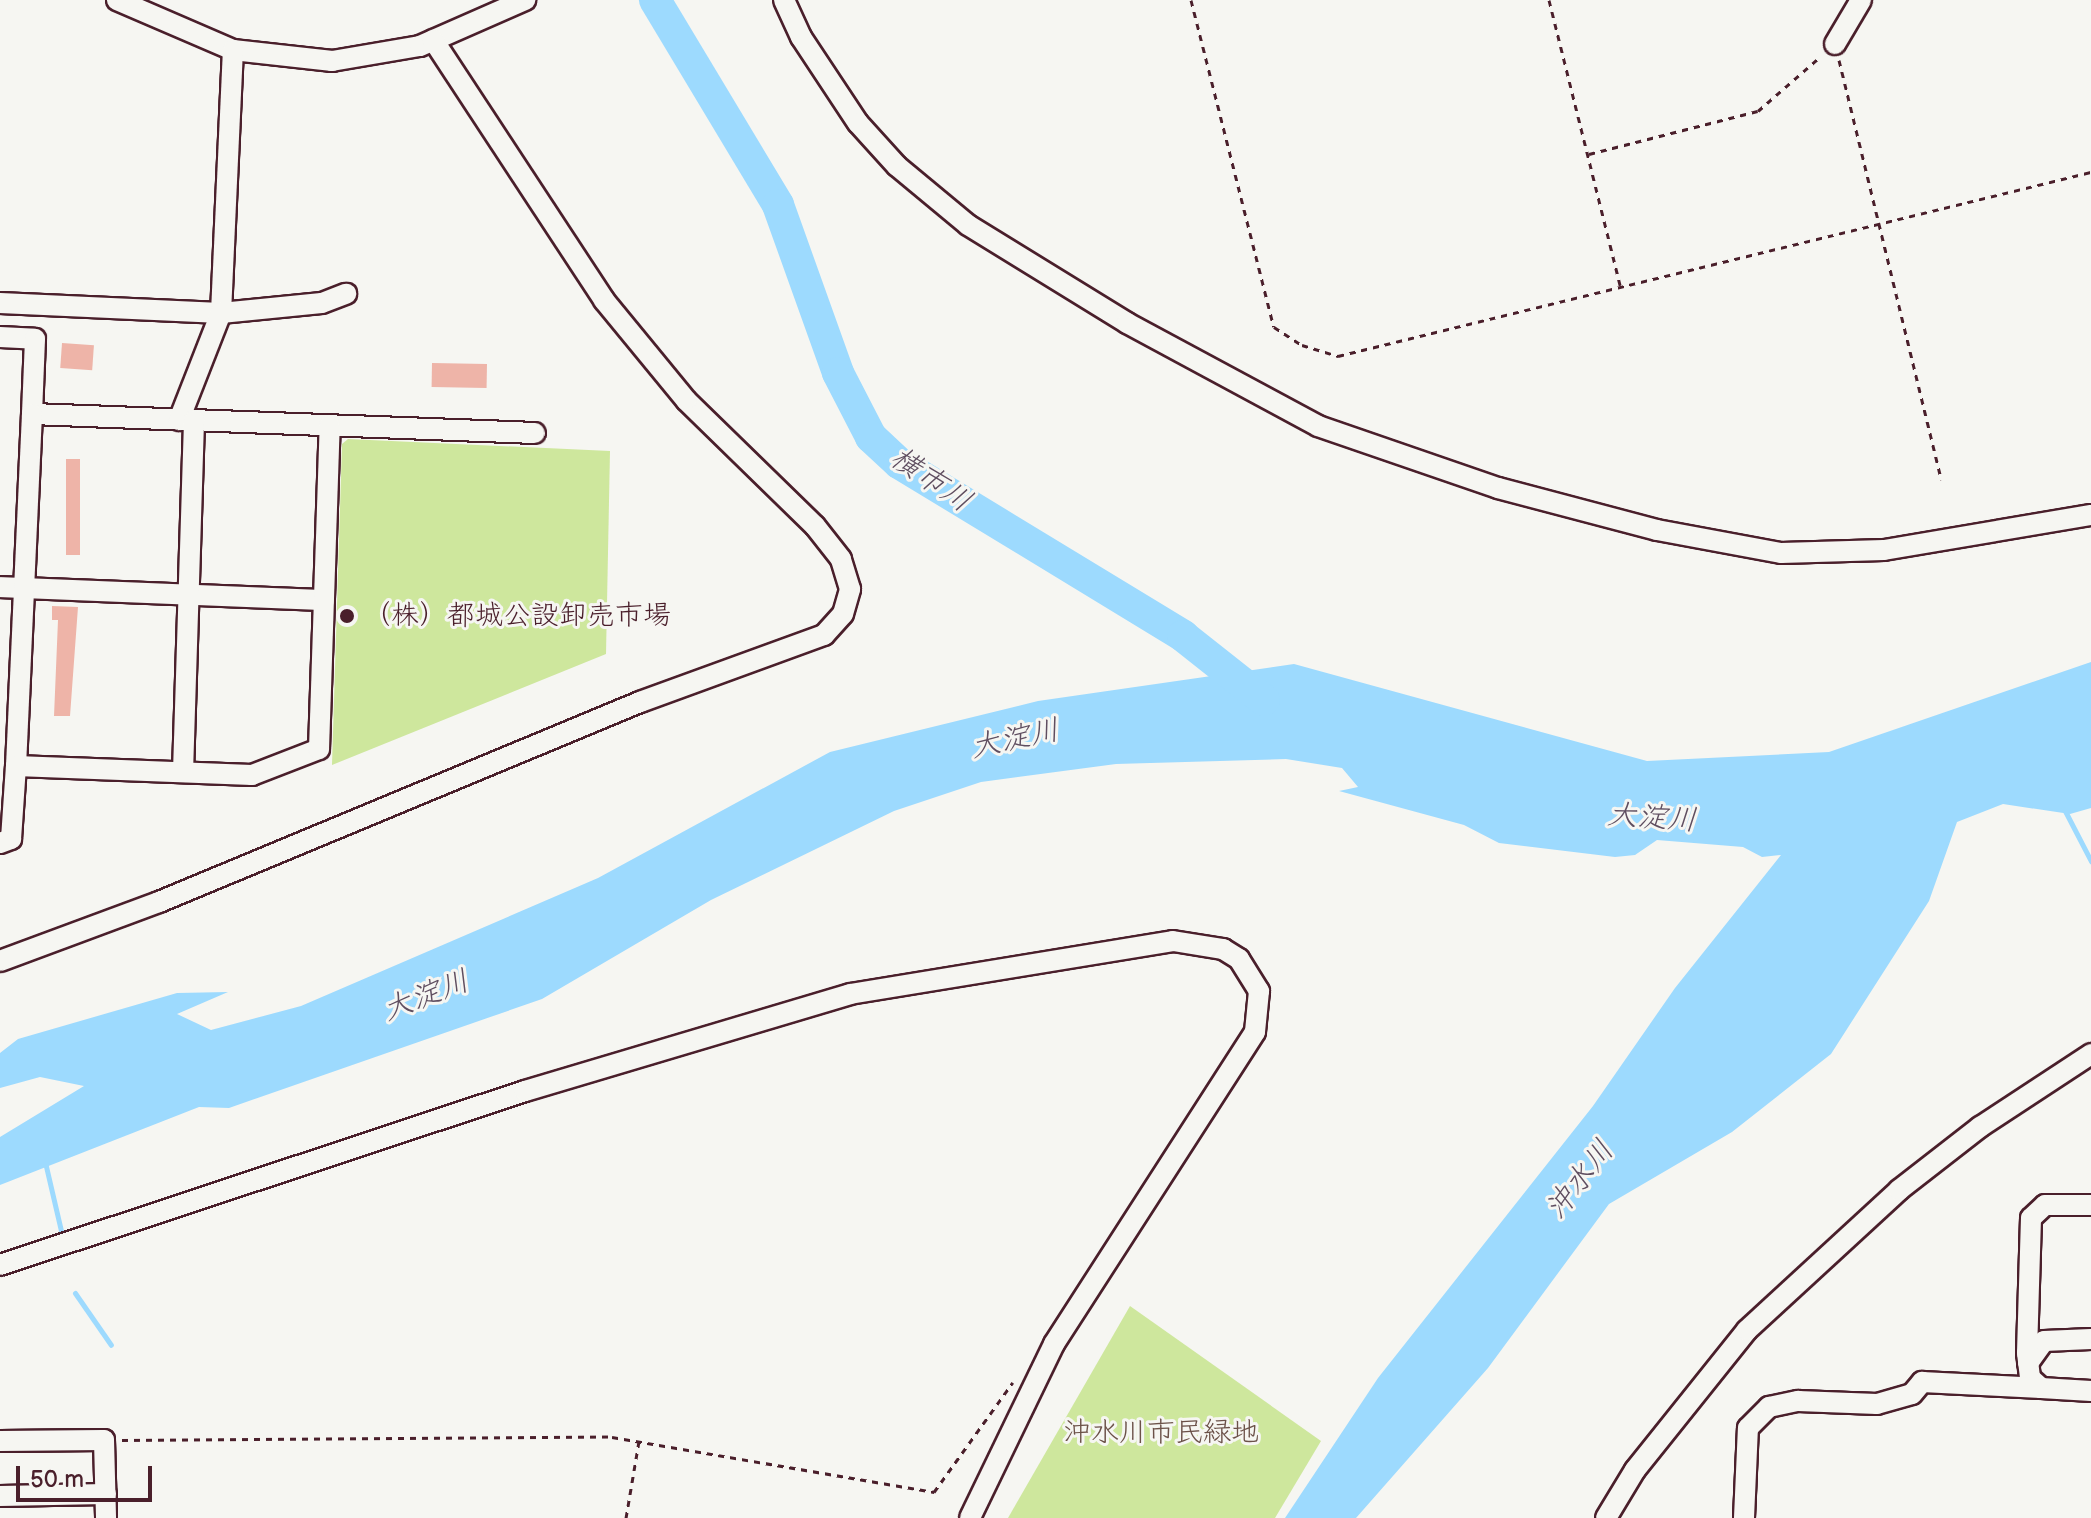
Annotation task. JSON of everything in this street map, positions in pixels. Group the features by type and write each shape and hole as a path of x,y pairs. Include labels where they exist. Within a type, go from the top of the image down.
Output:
{"street":[{"path":"117,0 233,50 332,61 433,40 525,0"},
{"path":"784,0 801,37 858,123 897,166 968,225 1127,323 1318,426 1498,488 1657,530 1781,553 1884,550 2091,515"},
{"path":"1835,44 1861,0"},
{"path":"0,961 159,902 640,702 824,635 843,614 850,589 841,559 815,526 686,400 604,300 433,40"},
{"path":"183,772 188,595 186,420 221,313 233,50"},
{"path":"0,303 221,313 322,303 346,294"},
{"path":"0,337 35,339 11,839 0,843"},
{"path":"32,414 535,433"},
{"path":"16,766 252,775 319,749 330,425"},
{"path":"0,587 324,600"},
{"path":"0,1265 525,1091 850,994 1173,941 1223,949 1239,959 1259,991 1255,1032 1054,1344 970,1518"},
{"path":"1606,1518 1635,1470 1747,1330 1899,1190 1980,1127 2091,1054"},
{"path":"2041,1388 2030,1378 2028,1363 2031,1218 2045,1205 2091,1205"},
{"path":"2028,1363 2044,1341 2091,1339"},
{"path":"1744,1518 1748,1428 1769,1407 1798,1401 1877,1404 1912,1394 1922,1382 2091,1391"},
{"path":"0,1441 104,1440 106,1518"},
{"path":"0,1496 106,1494"}],"path":[{"path":"1191,0 1274,327 1302,345 1338,356 2091,172"},
{"path":"1549,0 1620,285"},
{"path":"1589,154 1758,111 1835,44 1881,223 1941,480"},
{"path":"104,1440 578,1436 639,1441 934,1492 1016,1379"},
{"path":"626,1518 639,1441"}],"green space":[{"path":"348,439 610,451 606,654 332,765 342,444"},
{"name":"沖水川市民緑地","path":"1130,1306 1321,1441 1275,1518 1008,1518"}],"water":[{"path":"2091,662 2091,808 2070,814 2003,804 1957,822 1929,901 1831,1054 1732,1132 1609,1204 1488,1368 1356,1518 1285,1518 1378,1378 1593,1106 1675,988 1781,855 1762,857 1743,847 1657,840 1635,855 1615,857 1499,843 1464,825 1339,791 1358,787 1342,768 1286,759 1116,764 981,782 894,811 711,900 542,999 229,1108 199,1107 0,1185 0,1137 84,1086 40,1077 0,1088 0,1053 18,1039 177,993 228,992 177,1014 211,1030 301,1006 598,878 830,752 1038,701 1294,664 1647,761 1829,752"}],"building":[{"path":"62,343 94,345 92,370 60,368"},
{"path":"432,363 487,364 487,388 432,387"},
{"path":"66,459 80,459 80,555 66,555"},
{"path":"52,606 78,607 70,716 54,716 58,620 52,620"}],"waterway":[{"name":"横市川","path":"655,0 778,205 838,373 871,437 899,463 1183,636 1264,700"},
{"path":"2064,809 2091,861"},
{"path":"45,1162 61,1231"},
{"path":"75,1293 111,1345"}],"place":[{"name":"（株）都城公設卸売市場","path":"347,616"}],"water label":[{"name":"大淀川","path":"1015,739"},
{"name":"大淀川","path":"1652,818"},
{"name":"大淀川","path":"426,996"},
{"name":"沖水川","path":"1580,1180"}]}
